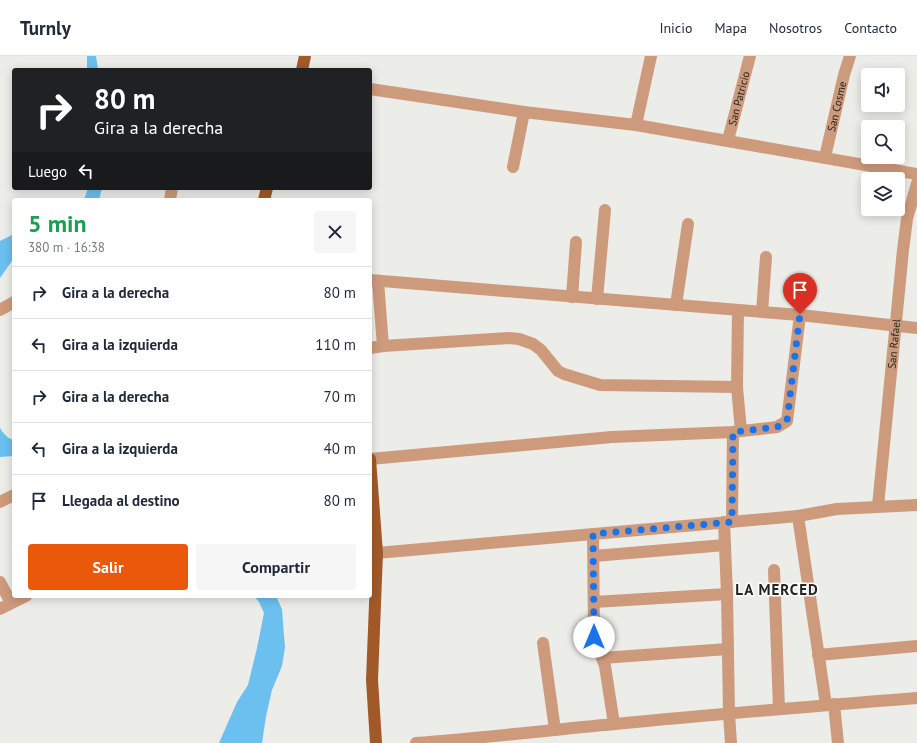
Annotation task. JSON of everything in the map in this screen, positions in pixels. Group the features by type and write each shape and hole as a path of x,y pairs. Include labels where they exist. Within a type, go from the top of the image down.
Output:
{"main road":[{"path":"302,68 305,56"},
{"path":"372,486 377,553 372,680 376,743"}],"street":[{"path":"636,125 652,56"},
{"name":"San Patricio","path":"728,140 750,56"},
{"name":"San Cosme","path":"825,157 844,75 850,56"},
{"path":"372,89 524,112 636,125 917,174"},
{"path":"513,167 524,112"},
{"name":"San Rafael","path":"878,506 907,219 917,183"},
{"path":"596,299 605,210"},
{"path":"676,305 688,224"},
{"path":"572,297 576,242"},
{"path":"762,312 766,257"},
{"path":"383,346 374,281 800,314 917,328"},
{"path":"0,310 12,303"},
{"path":"731,743 725,545 737,431 738,310"},
{"path":"372,459 612,437 737,431 777,427 787,421 800,314"},
{"path":"372,348 510,338 519,339 533,344 558,370 564,374 600,385 737,387"},
{"path":"0,502 12,496"},
{"path":"377,553 798,516 837,509 917,504"},
{"path":"798,516 818,655 838,743"},
{"path":"593,534 594,637 605,666 614,724"},
{"path":"594,556 725,545"},
{"path":"774,570 779,709"},
{"path":"0,582 5,606 22,598"},
{"path":"594,602 727,594"},
{"path":"543,643 555,730"},
{"path":"818,655 917,646"},
{"path":"602,658 728,650"},
{"path":"416,743 495,740 555,730 614,724 917,698"}],"water":[{"path":"87,56 96,56 98,68 87,68"},
{"path":"87,190 102,190 100,198 85,198"},
{"path":"12,235 12,261 0,278 0,241"},
{"path":"0,428 6,436 12,439 12,456 0,457"},
{"path":"256,598 277,598 282,609 285,647 282,666 272,690 262,743 219,743 237,702 248,685 264,613"}],"district":[{"name":"LA MERCED","path":"777,589"}],"route":[{"path":"594,637 593,534 732,522 733,432 777,427 787,421 788,402 800,314"}]}
